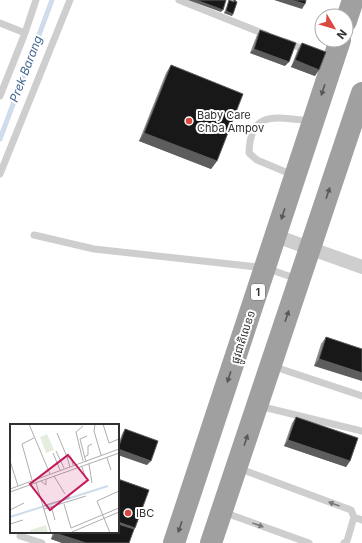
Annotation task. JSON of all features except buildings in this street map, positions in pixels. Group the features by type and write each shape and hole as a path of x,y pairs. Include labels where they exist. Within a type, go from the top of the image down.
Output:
{"highway":[{"name":"ផ្លូវជាតិលេខ១","path":"174,543 313,122 325,58 333,48"},
{"path":"211,543 362,93"},
{"path":"188,501 221,511"}],"street":[{"path":"276,236 362,267"}],"lane":[{"path":"0,96 25,33 36,0"},
{"path":"0,174 70,0"},
{"path":"179,0 274,38"},
{"path":"0,23 25,33"},
{"path":"282,40 325,58"},
{"path":"295,176 258,160 249,153 250,138 258,123 269,118 313,122"},
{"path":"34,235 94,248 266,268 299,280"},
{"path":"270,365 362,396"},
{"path":"257,406 362,431"},
{"path":"236,468 351,510 354,517 347,541 344,543"},
{"path":"221,511 309,543"},
{"path":"354,517 362,520"},
{"path":"20,536 42,543"}],"waterway":[{"name":"Prek Barang","path":"0,139 52,0"}],"place":[{"name":"Baby Care Chba Ampov","path":"189,121"},
{"name":"IBC","path":"128,513"}]}
